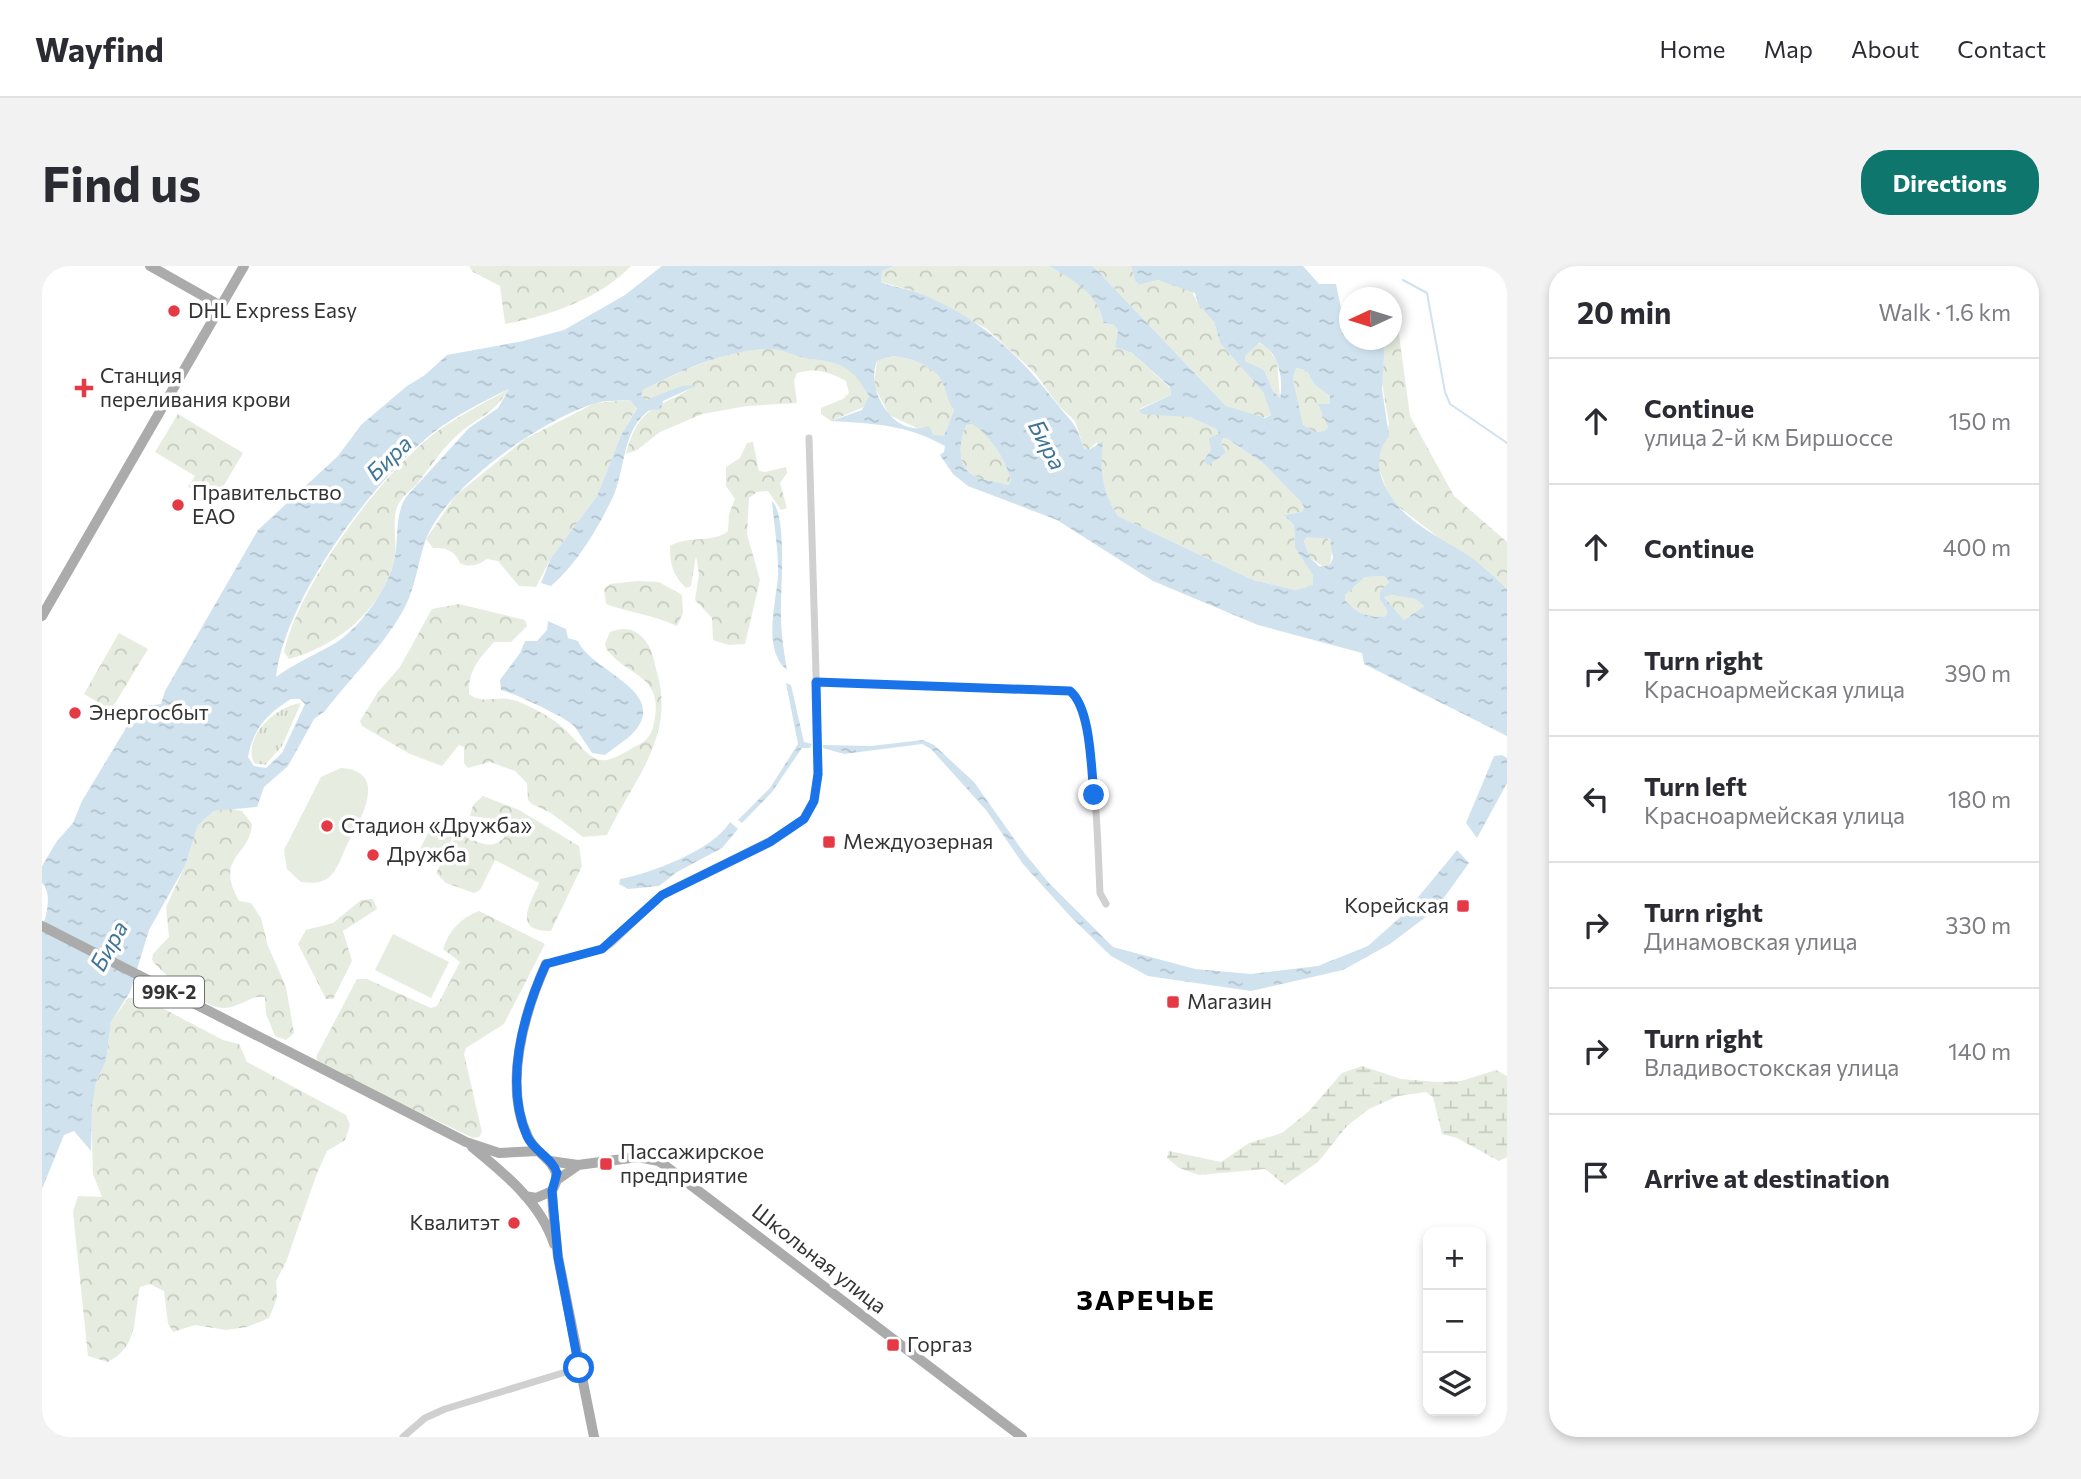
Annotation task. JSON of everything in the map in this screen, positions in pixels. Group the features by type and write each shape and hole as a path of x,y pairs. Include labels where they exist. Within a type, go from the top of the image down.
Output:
{"main road":[{"path":"150,266 221,306"},
{"path":"42,616 244,266"},
{"name":"99К-2","path":"42,926 296,1058 466,1142 499,1153 537,1151"},
{"path":"546,964 527,1013 519,1051 517,1087 526,1132 537,1151 550,1161 578,1166"},
{"path":"511,1180 509,1165 526,1132"},
{"name":"99К-2","path":"466,1142 511,1180 524,1196 542,1219 558,1257"},
{"name":"Школьная улица","path":"578,1166 638,1157 659,1161 1022,1437"},
{"path":"550,1161 557,1180 578,1166"},
{"name":"99К-2","path":"557,1180 552,1191 558,1257 594,1437"},
{"path":"524,1196 536,1198 552,1191"}],"street":[{"path":"546,964 602,949 662,895 770,842 804,819 814,801 818,774 809,438"},
{"path":"816,682 1070,691 1077,697 1087,738 1100,893 1106,904"},
{"path":"403,1437 425,1418 444,1409 579,1368"}],"green space":[{"path":"469,266 631,266 589,297 556,311 505,324 500,286 473,272"},
{"path":"894,266 1049,266 1080,284 1097,302 1103,323 1114,325 1118,330 1115,347 1132,353 1170,388 1171,395 1139,409 1190,417 1218,429 1220,434 1211,450 1208,464 1226,453 1221,443 1222,438 1228,439 1264,464 1301,502 1304,507 1302,512 1285,515 1294,525 1295,548 1313,574 1313,585 1296,590 1253,580 1118,516 1103,480 1097,442 1089,450 1084,448 1075,421 1059,406 1035,373 987,329 918,292 881,282 882,271"},
{"path":"1093,266 1131,266 1135,281 1139,285 1158,280 1191,289 1198,304 1214,322 1220,343 1263,392 1271,415 1254,417 1226,406"},
{"path":"1256,343 1267,346 1277,362 1280,398 1273,391 1264,370 1245,361 1245,356"},
{"path":"758,349 775,349 849,368 857,374 869,396 866,406 831,421 821,414 821,408 843,399 849,393 846,381 823,371 804,371 797,373 794,381 797,403 747,406 702,414 660,432 637,450 626,454 638,425 652,409 696,385 646,400 640,396 643,390 724,356"},
{"path":"1384,350 1401,350 1410,416 1454,496 1507,542 1507,589 1485,568 1446,543 1390,500 1377,462 1389,424 1382,383"},
{"path":"891,356 925,366 941,380 954,410 944,436 938,438 889,415 874,385 877,361"},
{"path":"1296,368 1306,370 1315,385 1330,396 1326,419 1328,427 1324,431 1315,432 1303,426 1293,379"},
{"path":"509,389 493,409 449,443 399,503 395,521 395,556 390,575 370,608 357,622 325,645 289,659 284,652 306,595 344,533 367,503 413,452 435,433"},
{"path":"630,400 637,407 621,435 597,496 551,558 536,587 519,586 498,561 487,559 474,565 464,565 453,553 446,549 433,548 426,539 456,495 525,439 595,403"},
{"path":"178,414 243,453 214,502 188,487 195,476 155,452"},
{"path":"972,423 985,433 1001,456 1011,480 1008,485 979,478 964,466 962,438 966,425"},
{"path":"753,442 759,471 786,467 787,473 780,483 787,508 781,510 768,491 757,492 749,498 747,534 760,580 745,644 729,645 713,640 712,618 695,600 699,574 696,556 691,586 686,588 673,569 670,546 684,541 715,537 728,531 729,514 735,499 726,486 726,467 740,458 747,443"},
{"path":"1324,536 1333,543 1330,566 1325,568 1310,558 1304,541 1307,537"},
{"path":"1384,576 1389,582 1380,592 1380,600 1387,610 1386,616 1364,614 1345,600 1345,595 1365,577"},
{"path":"659,582 682,595 683,613 677,626 606,604 604,589 610,584"},
{"path":"1392,595 1415,599 1424,606 1404,620 1384,597"},
{"path":"459,604 525,620 527,626 511,642 494,642 475,665 470,678 469,694 480,699 512,700 535,710 550,718 590,755 601,760 616,757 646,740 654,723 656,707 650,686 616,659 605,644 610,632 621,629 635,632 647,643 654,659 661,693 657,736 650,756 607,835 583,837 551,813 532,804 528,800 527,783 515,771 490,762 468,768 464,763 464,747 459,745 442,766 410,754 362,726 360,721 378,692 400,667 432,609"},
{"path":"119,633 148,649 111,710 84,694"},
{"path":"301,703 282,746 265,765 254,763 253,743 264,724 281,710"},
{"name":"Стадион «Дружба»","path":"341,768 356,771 365,778 368,788 364,811 331,875 319,882 301,882 287,869 284,850 321,777"},
{"path":"483,796 519,810 579,846 582,866 551,931 539,930 528,921 529,907 539,883 495,860 480,890 474,893 446,883 436,873 458,833 487,844 504,838 504,829 495,819 470,816 473,805"},
{"path":"214,811 242,811 252,824 250,835 235,858 230,875 239,901 251,903 261,918 268,946 286,987 294,1033 286,1040 275,1036 266,1014 265,997 229,1007 215,1006 184,990 152,960 153,954 169,937 166,907 185,866 198,825"},
{"path":"441,820 452,826 455,833 437,866 419,861 417,855 434,821"},
{"path":"373,899 377,909 343,931 352,961 333,999 326,999 298,944 306,930 333,923 361,900"},
{"path":"479,911 545,944 504,1024 466,1048 464,1054 482,1132 479,1137 473,1138 319,1064 316,1057 357,979 367,979 431,1008 437,1006 460,962 443,949 446,942 456,926"},
{"path":"393,934 449,962 431,998 375,970"},
{"path":"128,998 143,998 223,1040 239,1044 247,1062 346,1115 350,1125 345,1140 327,1151 317,1173 286,1262 276,1281 277,1298 269,1318 247,1327 226,1330 195,1325 173,1332 168,1323 164,1291 150,1284 140,1287 130,1339 125,1348 108,1362 88,1356 73,1212 78,1196 102,1197 93,1174 91,1106 96,1082 106,1061 111,1022"},
{"path":"1362,1066 1401,1079 1437,1082 1461,1081 1496,1070 1507,1076 1507,1157 1499,1161 1457,1138 1442,1134 1433,1097 1426,1092 1398,1096 1369,1109 1347,1126 1318,1162 1285,1185 1265,1169 1199,1175 1179,1168 1167,1158 1169,1151 1221,1162 1249,1143 1282,1133 1309,1111 1342,1073"}],"water":[{"name":"Бира","path":"662,266 894,266 882,271 881,282 922,294 981,327 1012,353 1042,385 1073,423 1084,448 1089,450 1103,441 1103,480 1108,498 1118,516 1253,580 1296,590 1313,585 1313,575 1295,548 1294,525 1284,515 1302,512 1304,507 1301,502 1264,464 1228,439 1223,438 1221,443 1226,453 1208,465 1204,460 1211,450 1209,438 1219,434 1217,429 1190,417 1142,414 1139,410 1171,395 1170,387 1132,353 1115,347 1118,330 1114,325 1103,323 1090,295 1076,282 1049,266 1093,266 1226,406 1265,418 1271,415 1263,392 1220,343 1214,322 1198,304 1195,293 1158,280 1139,285 1135,281 1131,266 1303,266 1319,284 1336,284 1339,298 1339,350 1384,350 1382,389 1389,436 1381,450 1379,465 1387,490 1403,512 1473,559 1507,589 1507,736 1364,664 1362,653 1258,625 1153,581 1057,520 968,486 953,474 940,455 945,446 930,439 890,426 831,421 862,410 869,396 856,377 844,367 774,349 721,357 643,390 641,396 646,400 682,386 698,385 663,401 661,409 649,411 639,420 628,441 617,487 607,509 578,556 551,586 541,583 551,558 597,496 621,435 637,408 630,400 593,404 547,425 498,458 453,498 426,539 409,597 398,619 325,711 314,719 288,766 264,787 257,807 214,811 198,825 185,866 149,930 130,992 111,1022 106,1061 96,1082 92,1106 91,1151 74,1131 64,1135 42,1189 42,930 48,899 42,883 42,866 57,841 73,823 82,801 135,713 144,706 161,704 165,691 258,530 338,456 361,425 447,355 523,341 564,330 625,295","holes":["1259,343 1266,346 1278,366 1280,398 1273,391 1264,370 1245,361 1245,356","891,356 904,358 919,362 937,374 954,410 944,436 933,435 929,426 904,426 885,409 875,385 877,361","1296,368 1306,370 1315,385 1330,396 1329,404 1318,404 1328,427 1324,431 1315,432 1303,425 1293,379","509,389 498,408 469,428 406,497 399,513 390,575 371,608 337,642 276,677 283,646 314,578 336,543 385,479 434,432 461,414","972,424 978,428 1001,456 1011,480 1008,485 979,478 964,466 961,446 966,425","1307,537 1330,539 1333,558 1330,565 1320,567 1310,558 1304,541","1384,576 1389,582 1380,591 1380,600 1387,610 1386,616 1369,616 1353,608 1345,600 1345,595 1365,577","1392,595 1415,599 1424,606 1404,620 1384,597","291,699 300,699 305,704 282,753 266,768 254,766 248,757 253,738 262,723"]},
{"path":"772,501 777,510 782,538 781,622 787,670 779,661 773,639 778,568"},
{"path":"548,621 566,629 568,638 578,641 598,663 626,684 637,695 643,707 642,720 631,735 605,755 592,753 574,726 562,717 501,690 500,680 520,653 525,641 537,641 547,630"},
{"path":"786,683 791,685 804,742 812,744 810,748 802,748 772,792 742,823 738,820 770,788 798,744"},
{"path":"923,740 934,745 974,782 1049,883 1113,947 1195,969 1251,974 1318,966 1368,946 1406,912 1457,850 1469,863 1435,910 1390,944 1343,970 1251,991 1148,976 1111,956 1070,916 1023,864 986,810 931,749 922,744 844,754 823,748 823,745 871,746"},
{"path":"1502,755 1507,758 1507,783 1477,838 1466,823 1494,756"},
{"path":"730,822 738,829 722,848 677,872 659,886 628,889 619,884 620,879 648,872 696,851 722,832"}],"waterway":[{"path":"1403,280 1427,293 1445,392 1450,404 1507,443"}],"place":[{"name":"DHL Express Easy","path":"174,311"},
{"name":"Станция переливания крови","path":"84,388"},
{"name":"Правительство ЕАО","path":"178,505"},
{"name":"Энергосбыт","path":"75,713"},
{"name":"Стадион «Дружба»","path":"327,826"},
{"name":"Междуозерная","path":"829,842"},
{"name":"Дружба","path":"373,855"},
{"name":"Корейская","path":"1463,906"},
{"name":"Магазин","path":"1173,1002"},
{"name":"Пассажирское предприятие","path":"606,1164"},
{"name":"Квалитэт","path":"514,1223"},
{"name":"Горгаз","path":"893,1345"}],"district":[{"name":"ЗАРЕЧЬЕ","path":"1146,1300"}],"route":[{"path":"579,1368 558,1257 552,1191 557,1173 550,1161 537,1151 530,1141 517,1087 519,1051 527,1013 546,964 602,949 612,943 662,895 702,873 770,842 804,819 817,789 819,745 816,682 996,691 1070,691 1077,697 1082,711 1094,795"}]}
